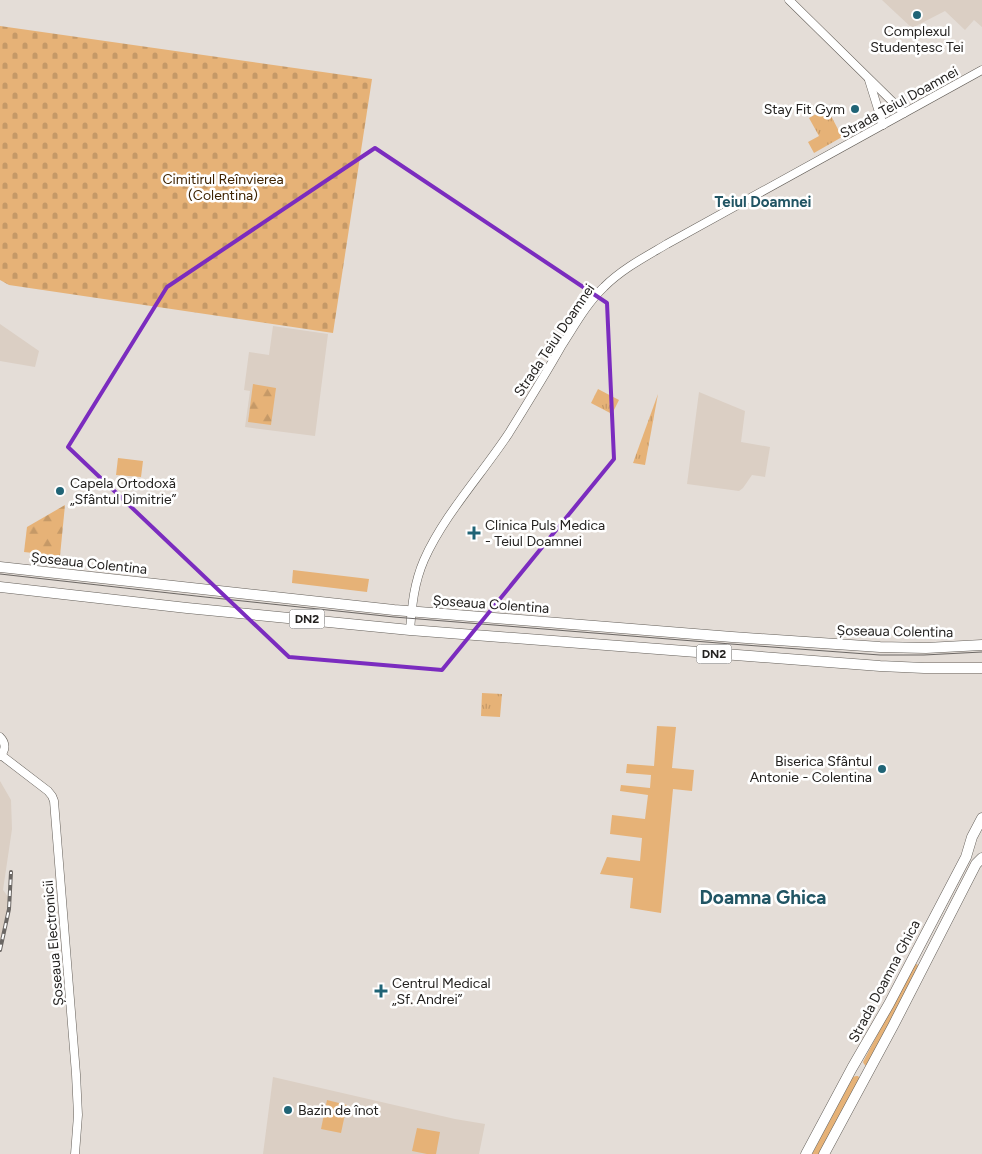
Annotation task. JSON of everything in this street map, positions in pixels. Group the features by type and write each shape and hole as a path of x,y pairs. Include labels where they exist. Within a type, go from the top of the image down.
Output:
{"main road":[{"name":"Șoseaua Colentina","path":"0,569 411,611 732,637 880,647 926,648 982,645"},
{"name":"DN2","path":"2,587 410,630 910,668 982,668"},
{"name":"Strada Doamna Ghica","path":"806,1154 889,1004 966,857 972,837 982,818"},
{"path":"966,857 982,830"},
{"name":"Strada Doamna Ghica","path":"824,1154 982,853"}],"street":[{"path":"789,0 904,113"},
{"name":"Strada Teiul Doamnei","path":"410,630 413,593 424,560 432,544 508,434 574,327 605,286 623,271 644,258 982,70"},
{"path":"868,78 883,125"},
{"path":"0,737 5,746 1,756"},
{"name":"Șoseaua Electronicii","path":"1,756 48,791 54,801 77,1090 75,1154"}],"highlighted area":[{"path":"375,148 607,303 614,459 442,670 289,657 68,447 167,287"}],"shaded area":[{"name":"Complexul Studențesc Tei","path":"882,0 982,0 982,27 974,20 965,30 945,11 912,28"},
{"path":"0,324 39,351 35,367 0,361"},
{"path":"273,326 328,334 315,436 245,427 250,391 244,390 249,352 269,355"},
{"path":"699,392 745,411 741,442 770,447 765,477 752,475 739,491 687,484"},
{"path":"0,781 11,800 12,829 3,890 9,898 0,942"},
{"path":"273,1077 455,1119 485,1124 479,1154 263,1154"}],"green space":[{"name":"Cimitirul Reînvierea (Colentina)","path":"0,26 372,79 333,333 9,285 0,280"},
{"path":"827,108 842,137 814,153 808,142 819,136 809,118"},
{"path":"253,384 276,388 271,425 248,422"},
{"path":"598,389 619,400 612,414 591,403"},
{"path":"658,394 645,465 633,463"},
{"path":"118,458 143,461 141,477 116,475"},
{"path":"65,505 60,556 24,552 27,527"},
{"path":"293,570 369,579 367,592 292,583"},
{"path":"482,693 502,694 500,717 481,716"},
{"path":"657,726 676,727 672,768 694,770 692,791 673,789 661,913 630,908 633,878 600,874 607,857 640,861 642,838 610,834 612,815 645,819 648,795 620,791 621,785 650,788 651,775 626,773 627,764 654,766"},
{"path":"917,964 918,966 866,1066 863,1062 914,965"},
{"path":"856,1076 860,1079 820,1154 812,1154 853,1077"},
{"path":"327,1100 347,1105 341,1133 321,1129"},
{"path":"417,1128 440,1132 436,1154 412,1151"}],"tram line":[{"path":"0,574 394,617 731,644 880,655 982,652"}],"railway":[{"path":"0,950 9,909 11,872"}],"place":[{"name":"Complexul Studențesc Tei","path":"917,15"},
{"name":"Stay Fit Gym","path":"855,109"},
{"name":"Capela Ortodoxă „Sfântul Dimitrie”","path":"60,491"},
{"name":"Clinica Puls Medica - Teiul Doamnei","path":"474,533"},
{"name":"Biserica Sfântul Antonie - Colentina","path":"882,769"},
{"name":"Centrul Medical „Sf. Andrei”","path":"381,991"},
{"name":"Bazin de înot","path":"288,1110"}],"district":[{"name":"Teiul Doamnei","path":"763,202"},
{"name":"Doamna Ghica","path":"763,897"}]}
